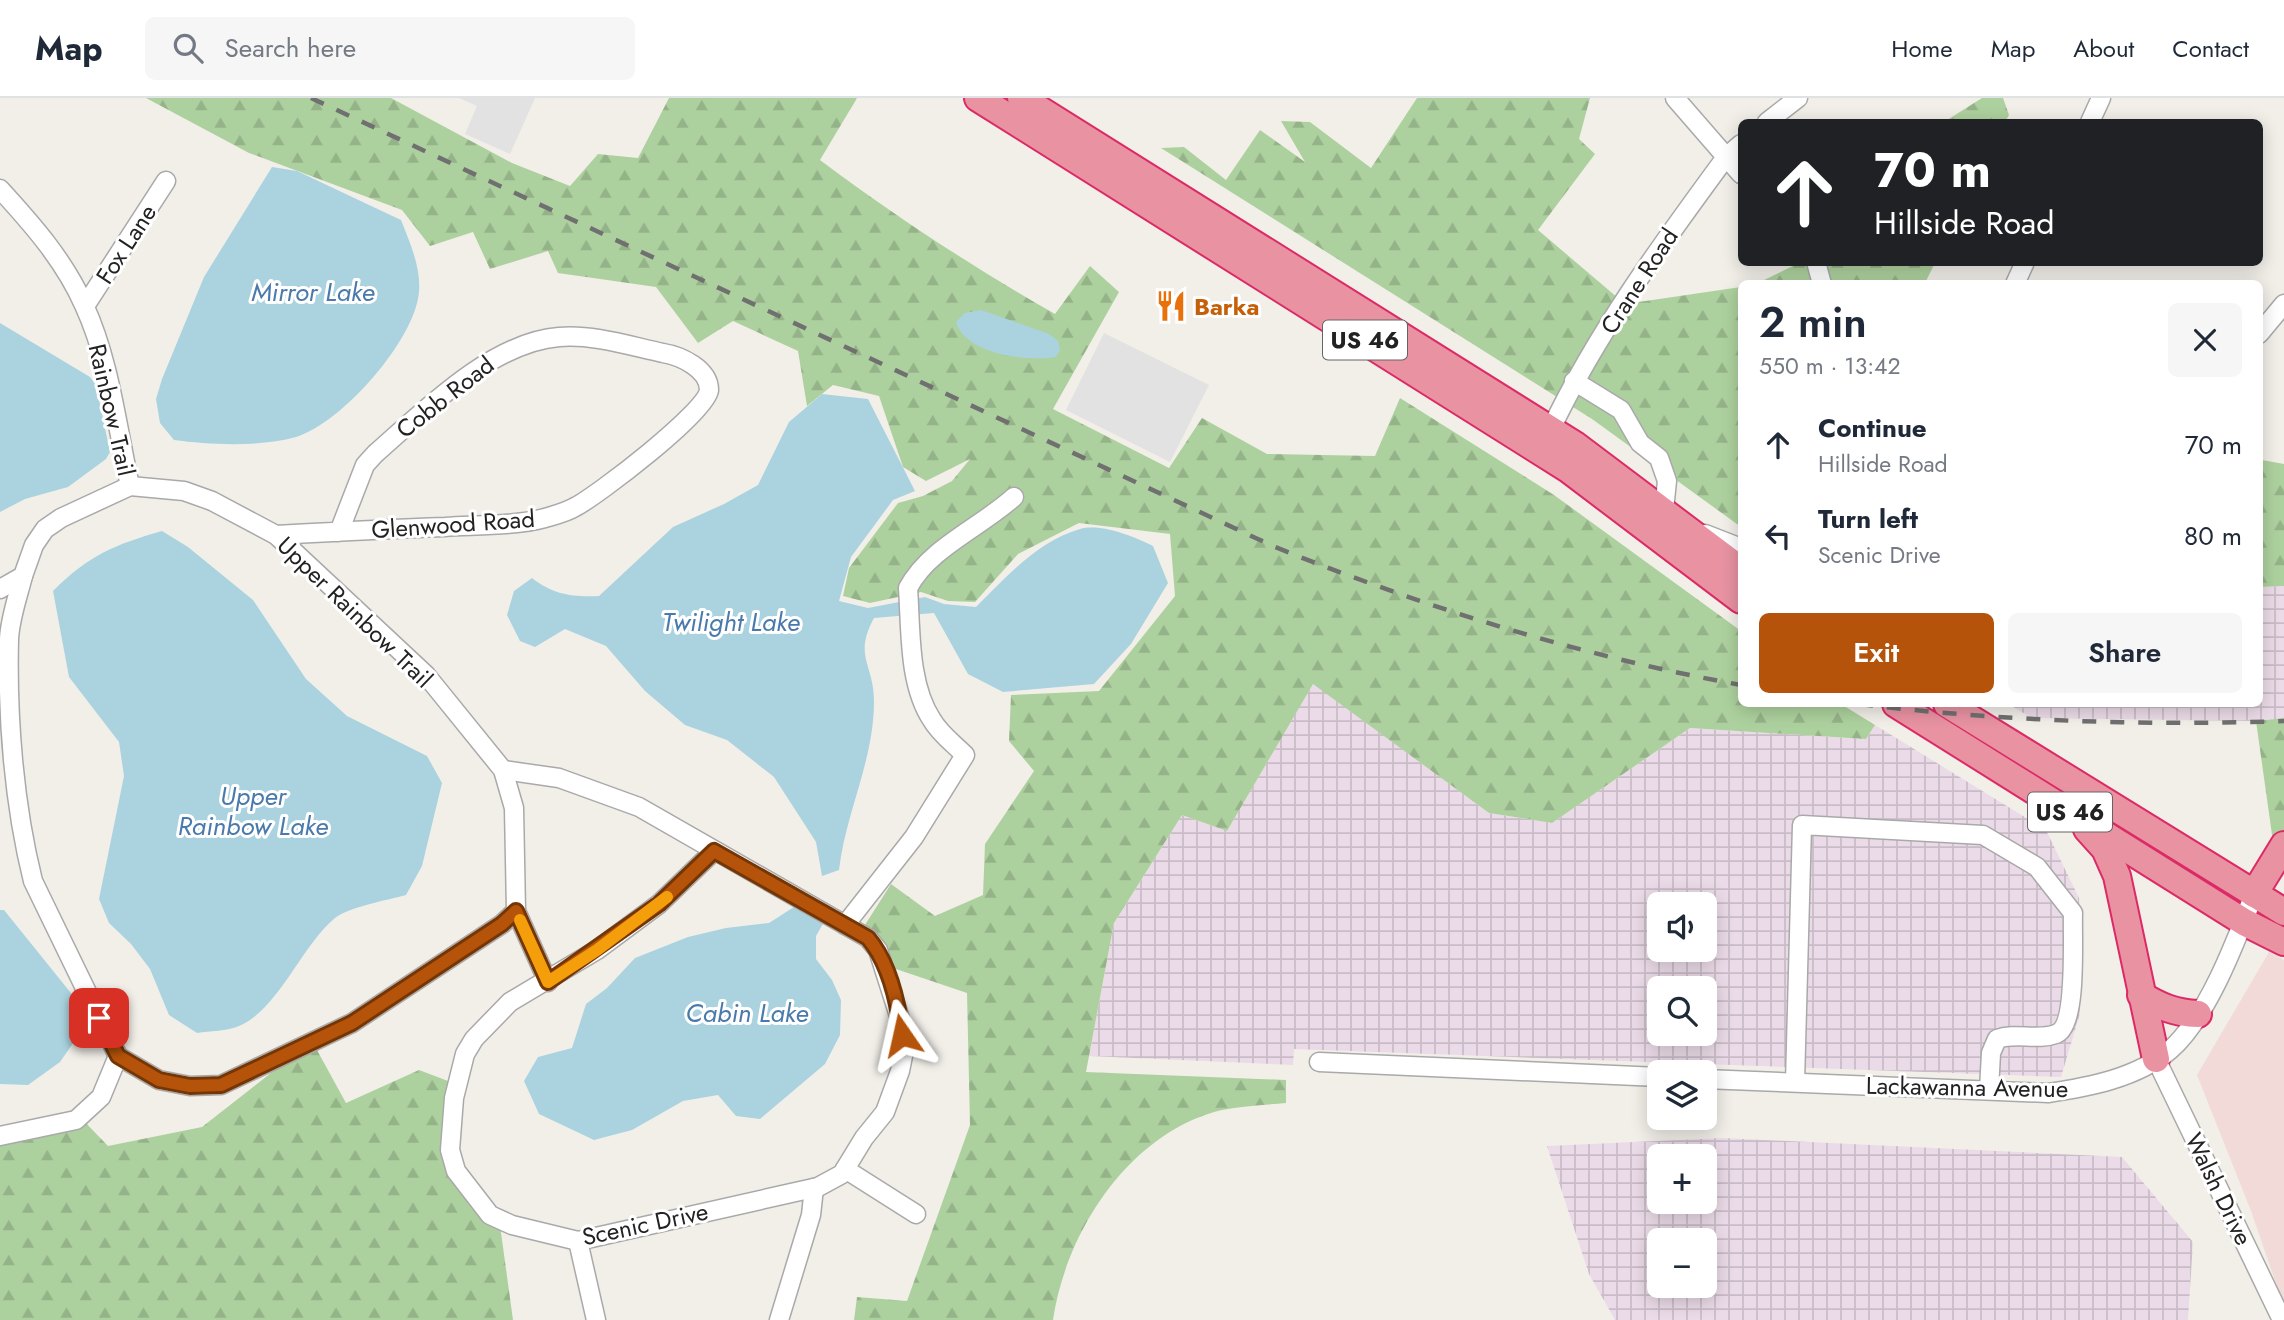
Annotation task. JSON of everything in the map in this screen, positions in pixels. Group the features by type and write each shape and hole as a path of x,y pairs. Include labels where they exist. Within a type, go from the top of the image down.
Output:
{"highway":[{"name":"US 46","path":"978,98 1568,469 1738,598"},
{"name":"US 46","path":"1021,98 1550,429 1664,510 1738,568"},
{"name":"US 46","path":"1901,707 2244,922 2284,942"},
{"name":"US 46","path":"1952,707 2284,912"},
{"path":"2074,814 2105,849 2117,876 2156,1059"},
{"path":"2254,894 2284,845"},
{"path":"2141,995 2170,1010 2198,1014"}],"street":[{"path":"1675,98 1738,171"},
{"path":"1771,119 1798,98"},
{"path":"2091,119 2101,98"},
{"name":"Crane Road","path":"1550,429 1574,381 1638,278 1726,157 1738,147"},
{"name":"Fox Lane","path":"85,306 166,181"},
{"name":"Rainbow Trail","path":"0,189 42,235 85,306 102,363 130,486 61,518 45,529 34,545 23,576"},
{"path":"2263,330 2281,313"},
{"name":"Cobb Road","path":"339,532 366,465 374,454 489,361 524,344 561,337 581,337 669,354 699,370 706,379 709,393"},
{"path":"1574,381 1621,410 1640,443 1659,458 1667,481 1664,510"},
{"name":"Glenwood Road","path":"276,535 492,524 544,518 575,508 664,441 705,403 709,393"},
{"name":"Upper Rainbow Trail","path":"130,486 184,491 212,501 276,535 411,660 503,770 514,808 516,911"},
{"path":"845,925 914,836 965,755 939,729 924,706 914,663 908,588 928,562 994,515 1014,497"},
{"path":"1688,528 1738,547"},
{"path":"0,589 23,576"},
{"path":"23,576 9,638 7,766 33,881 118,1056 170,1084 221,1085 352,1023 502,924 516,911 548,982"},
{"name":"Scenic Drive","path":"503,770 559,778 639,807 868,938 878,950 900,1019 904,1051 885,1112 845,1169 814,1188 578,1241 512,1225 490,1215 456,1171 450,1150 454,1098 465,1054 496,1014 510,1002 548,982 659,904 714,851"},
{"path":"1795,1082 1802,825 1983,835 2037,867 2068,904 2073,913 2073,925 2070,1011 2066,1027 2057,1034 2007,1035 1997,1039 1991,1053 1989,1090"},
{"name":"Lackawanna Avenue","path":"1717,1079 2049,1093 2083,1088 2137,1070 2170,1050 2206,1003 2244,922 2254,894"},
{"path":"0,1136 76,1119 101,1097 118,1056"},
{"name":"Walsh Drive","path":"2156,1059 2282,1320"},
{"path":"1319,1062 1647,1076"},
{"path":"845,1169 916,1213"},
{"path":"779,1320 811,1215 814,1188"},
{"path":"578,1241 596,1320"}],"shaded area":[{"path":"459,98 535,98 510,154 465,134 477,106"},
{"path":"1104,333 1209,385 1170,462 1066,410"},
{"path":"2284,586 2284,718 2256,721 2032,718 2013,707 2263,707 2263,587"},
{"path":"1313,683 1489,813 1552,823 1690,728 1866,739 1875,725 2046,830 2079,898 2082,985 2079,1017 2061,1077 1717,1064 1717,1060 1647,1062 1294,1049 1293,1065 1089,1056 1114,923 1182,815 1227,831"},
{"path":"2269,952 2284,960 2284,1307 2251,1211 2197,1075"},
{"path":"1723,1138 2122,1157 2193,1242 2188,1320 1615,1320 1589,1274 1547,1146"}],"green space":[{"path":"146,98 391,98 512,163 570,186 598,154 638,158 669,98 857,98 820,160 935,241 1055,314 1090,266 1119,292 1053,409 1169,468 1202,418 1267,454 1375,456 1400,398 1554,495 1738,629 1738,707 1846,707 1875,725 1866,739 1690,728 1552,823 1489,813 1313,684 1227,831 1182,815 1114,923 1086,1072 1286,1080 1286,1103 1222,1110 1189,1122 1159,1140 1132,1163 1108,1190 1088,1220 1060,1286 1053,1320 854,1320 857,1297 907,1301 970,1125 967,993 890,967 863,928 891,884 935,916 983,895 985,844 1034,771 1009,741 1011,695 1099,691 1175,596 1170,534 1079,523 1018,554 975,602 948,601 921,592 870,603 843,596 849,568 898,503 923,496 952,481 970,459 926,481 903,467 879,396 833,385 807,406 798,351 733,321 698,343 656,287 558,273 548,251 490,269 473,232 430,246 402,210 249,153"},
{"path":"1417,98 1590,98 1579,139 1595,154 1538,230 1625,304 1738,287 1738,525 1592,419 1161,148 1184,147 1226,180 1260,130 1305,162 1281,121 1310,122 1371,168"},
{"path":"1982,98 2003,98 2009,115 2007,119 1949,119"},
{"path":"1793,266 1934,266 1926,280 1764,280"},
{"path":"2263,460 2284,464 2284,586 2263,587"},
{"path":"2284,718 2284,870 2270,862 2275,856 2256,721"},
{"path":"312,1041 346,1103 419,1070 456,1084 458,1174 499,1218 513,1320 0,1320 0,1131 81,1118 108,1146 202,1127"}],"water":[{"name":"Mirror Lake","path":"272,167 297,171 401,220 418,273 419,292 414,311 405,333 373,377 354,398 314,429 296,437 251,444 174,440 160,423 156,399 162,379 204,277"},
{"path":"981,310 1049,334 1058,341 1060,350 1056,357 1014,357 971,342 956,322 965,313"},
{"path":"0,323 90,377 96,385 110,452 106,459 68,487 25,499 0,512"},
{"name":"Twilight Lake","path":"822,394 868,399 915,491 893,500 851,557 839,601 868,608 925,597 944,604 976,607 1011,572 1037,551 1065,535 1088,528 1118,532 1153,546 1168,583 1131,644 1094,684 1003,692 968,674 934,613 874,618 865,642 874,701 870,744 847,827 839,870 822,876 816,842 774,777 727,740 685,725 645,691 606,646 565,629 535,647 520,641 507,615 514,591 532,578 564,594 599,596 673,527 758,485 789,422"},
{"name":"Upper Rainbow Lake","path":"162,531 188,547 253,600 306,679 347,716 427,756 442,783 422,866 406,895 341,914 323,930 278,992 253,1018 234,1028 197,1033 169,1015 150,969 131,944 109,923 99,899 124,776 119,742 69,677 53,591 78,568 103,553"},
{"name":"Cabin Lake","path":"794,907 824,922 816,936 816,959 832,980 841,1000 840,1035 825,1064 760,1119 736,1116 718,1095 683,1101 632,1130 594,1140 539,1114 524,1081 538,1057 572,1048 586,1004 607,988 635,958 688,937 726,928 769,923"},
{"path":"0,910 4,910 83,1008 78,1036 60,1062 28,1085 0,1084"}],"railway":[{"path":"311,98 1275,547 1389,590 1505,628 1622,660 1738,684"},
{"path":"1886,707 2071,721 2284,721"}],"slow traffic":[{"path":"520,920 532,952 548,982 597,950 667,897"}],"place":[{"name":"Barka","path":"1171,306"}],"route":[{"path":"99,1018 118,1056 159,1080 190,1086 221,1085 352,1023 429,974 502,924 516,911 532,952 548,982 659,904 714,851 868,938 878,950 890,979 902,1035"}]}
